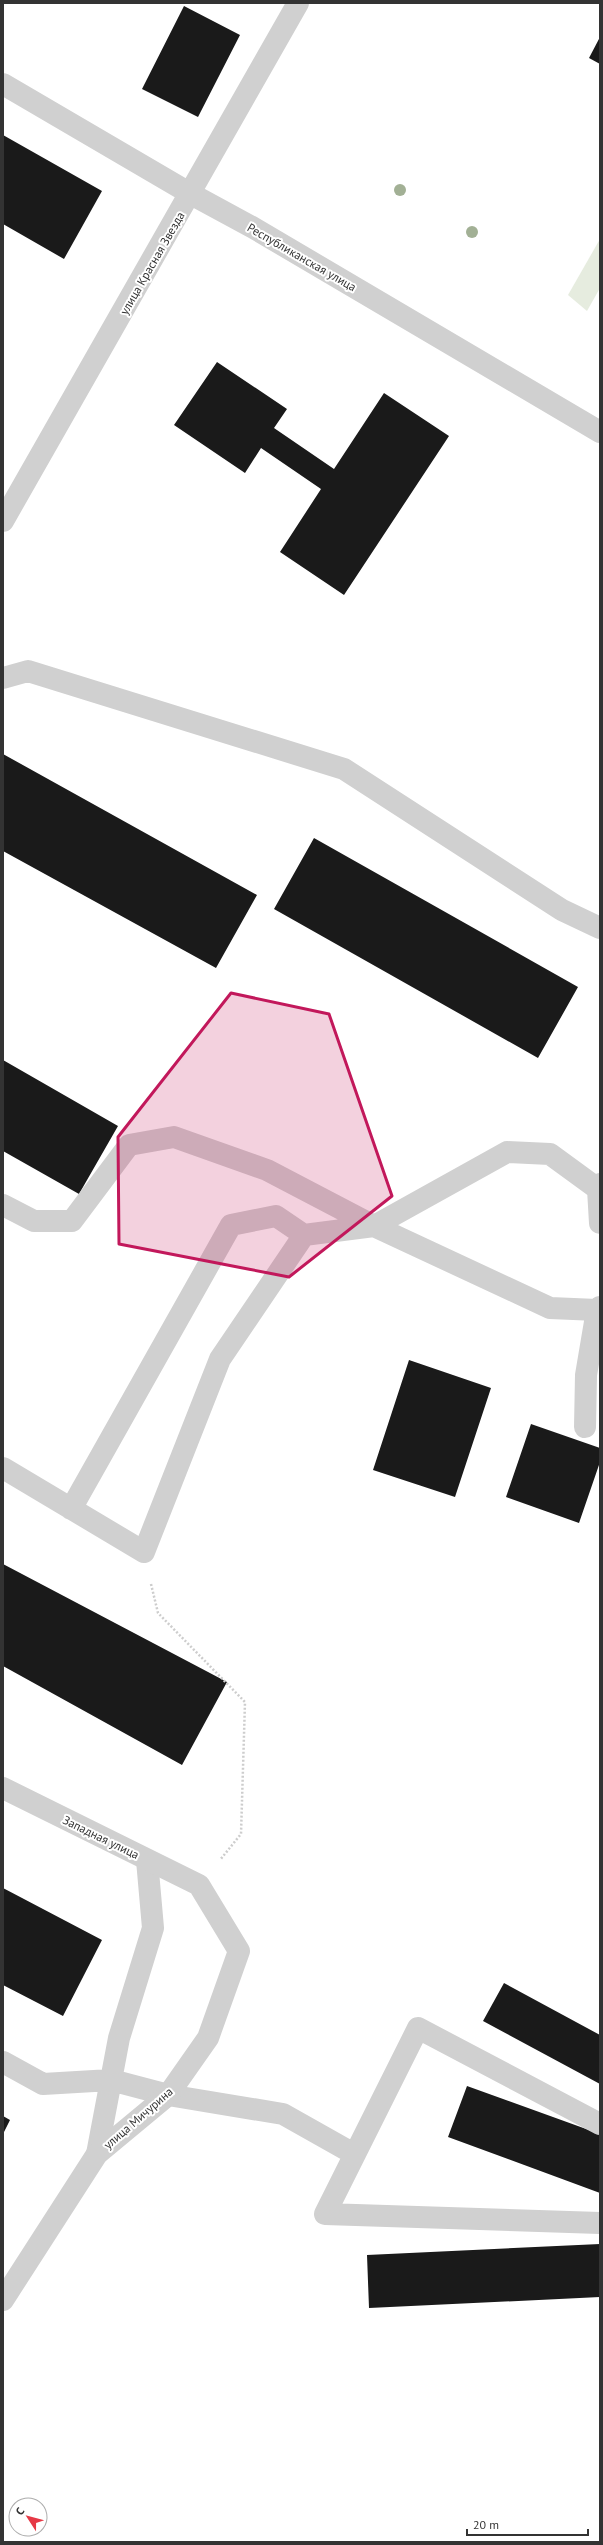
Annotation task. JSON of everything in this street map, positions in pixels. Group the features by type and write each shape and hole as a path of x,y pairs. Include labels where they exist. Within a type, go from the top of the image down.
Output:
{"street":[{"name":"улица Красная Звезда","path":"3,521 191,194 298,3"},
{"name":"Республиканская улица","path":"3,84 191,194 252,227 600,432"},
{"path":"3,678 28,671 344,769 562,910 600,928"},
{"path":"3,1205 34,1221 72,1221 129,1145 174,1137 267,1170 374,1226 550,1308 598,1308 586,1375 585,1427"},
{"path":"71,1509 231,1225 276,1216 304,1235 374,1226 507,1152 550,1154 599,1187 600,1223"},
{"path":"3,1468 144,1552 220,1359 304,1235"},
{"name":"Западная улица","path":"3,1788 199,1885"},
{"path":"97,2154 119,2038 153,1928 147,1860"},
{"name":"улица Мичурина","path":"3,2300 97,2154 168,2095 208,2038 239,1951 199,1885"},
{"path":"600,2124 418,2028 325,2214 600,2223"},
{"path":"3,2062 43,2084 111,2080 168,2095 283,2114 354,2154"}],"path":[{"path":"144,1552 158,1613 245,1702 241,1834 199,1885"}],"highlighted area":[{"path":"231,993 329,1014 392,1196 289,1277 119,1244 118,1137"}],"shaded area":[{"path":"600,239 600,288 587,311 568,295"}],"building":[{"path":"184,6 240,35 198,117 142,89"},
{"path":"600,37 600,64 589,58"},
{"path":"3,135 102,191 64,259 3,224"},
{"path":"217,362 287,409 274,428 334,469 384,393 449,436 344,595 280,552 321,489 261,448 245,473 174,425"},
{"path":"3,754 257,895 216,968 3,851"},
{"path":"314,838 578,987 538,1058 274,909"},
{"path":"3,1060 118,1126 79,1194 3,1151"},
{"path":"409,1360 491,1388 455,1497 373,1470"},
{"path":"531,1424 600,1448 600,1462 579,1523 506,1497"},
{"path":"3,1564 227,1682 182,1765 3,1666"},
{"path":"3,1888 102,1940 63,2016 3,1985"},
{"path":"504,1983 600,2035 600,2084 483,2021"},
{"path":"467,2086 600,2134 600,2193 448,2137"},
{"path":"3,2116 10,2120 3,2134"},
{"path":"600,2244 600,2297 369,2308 367,2255"}]}
